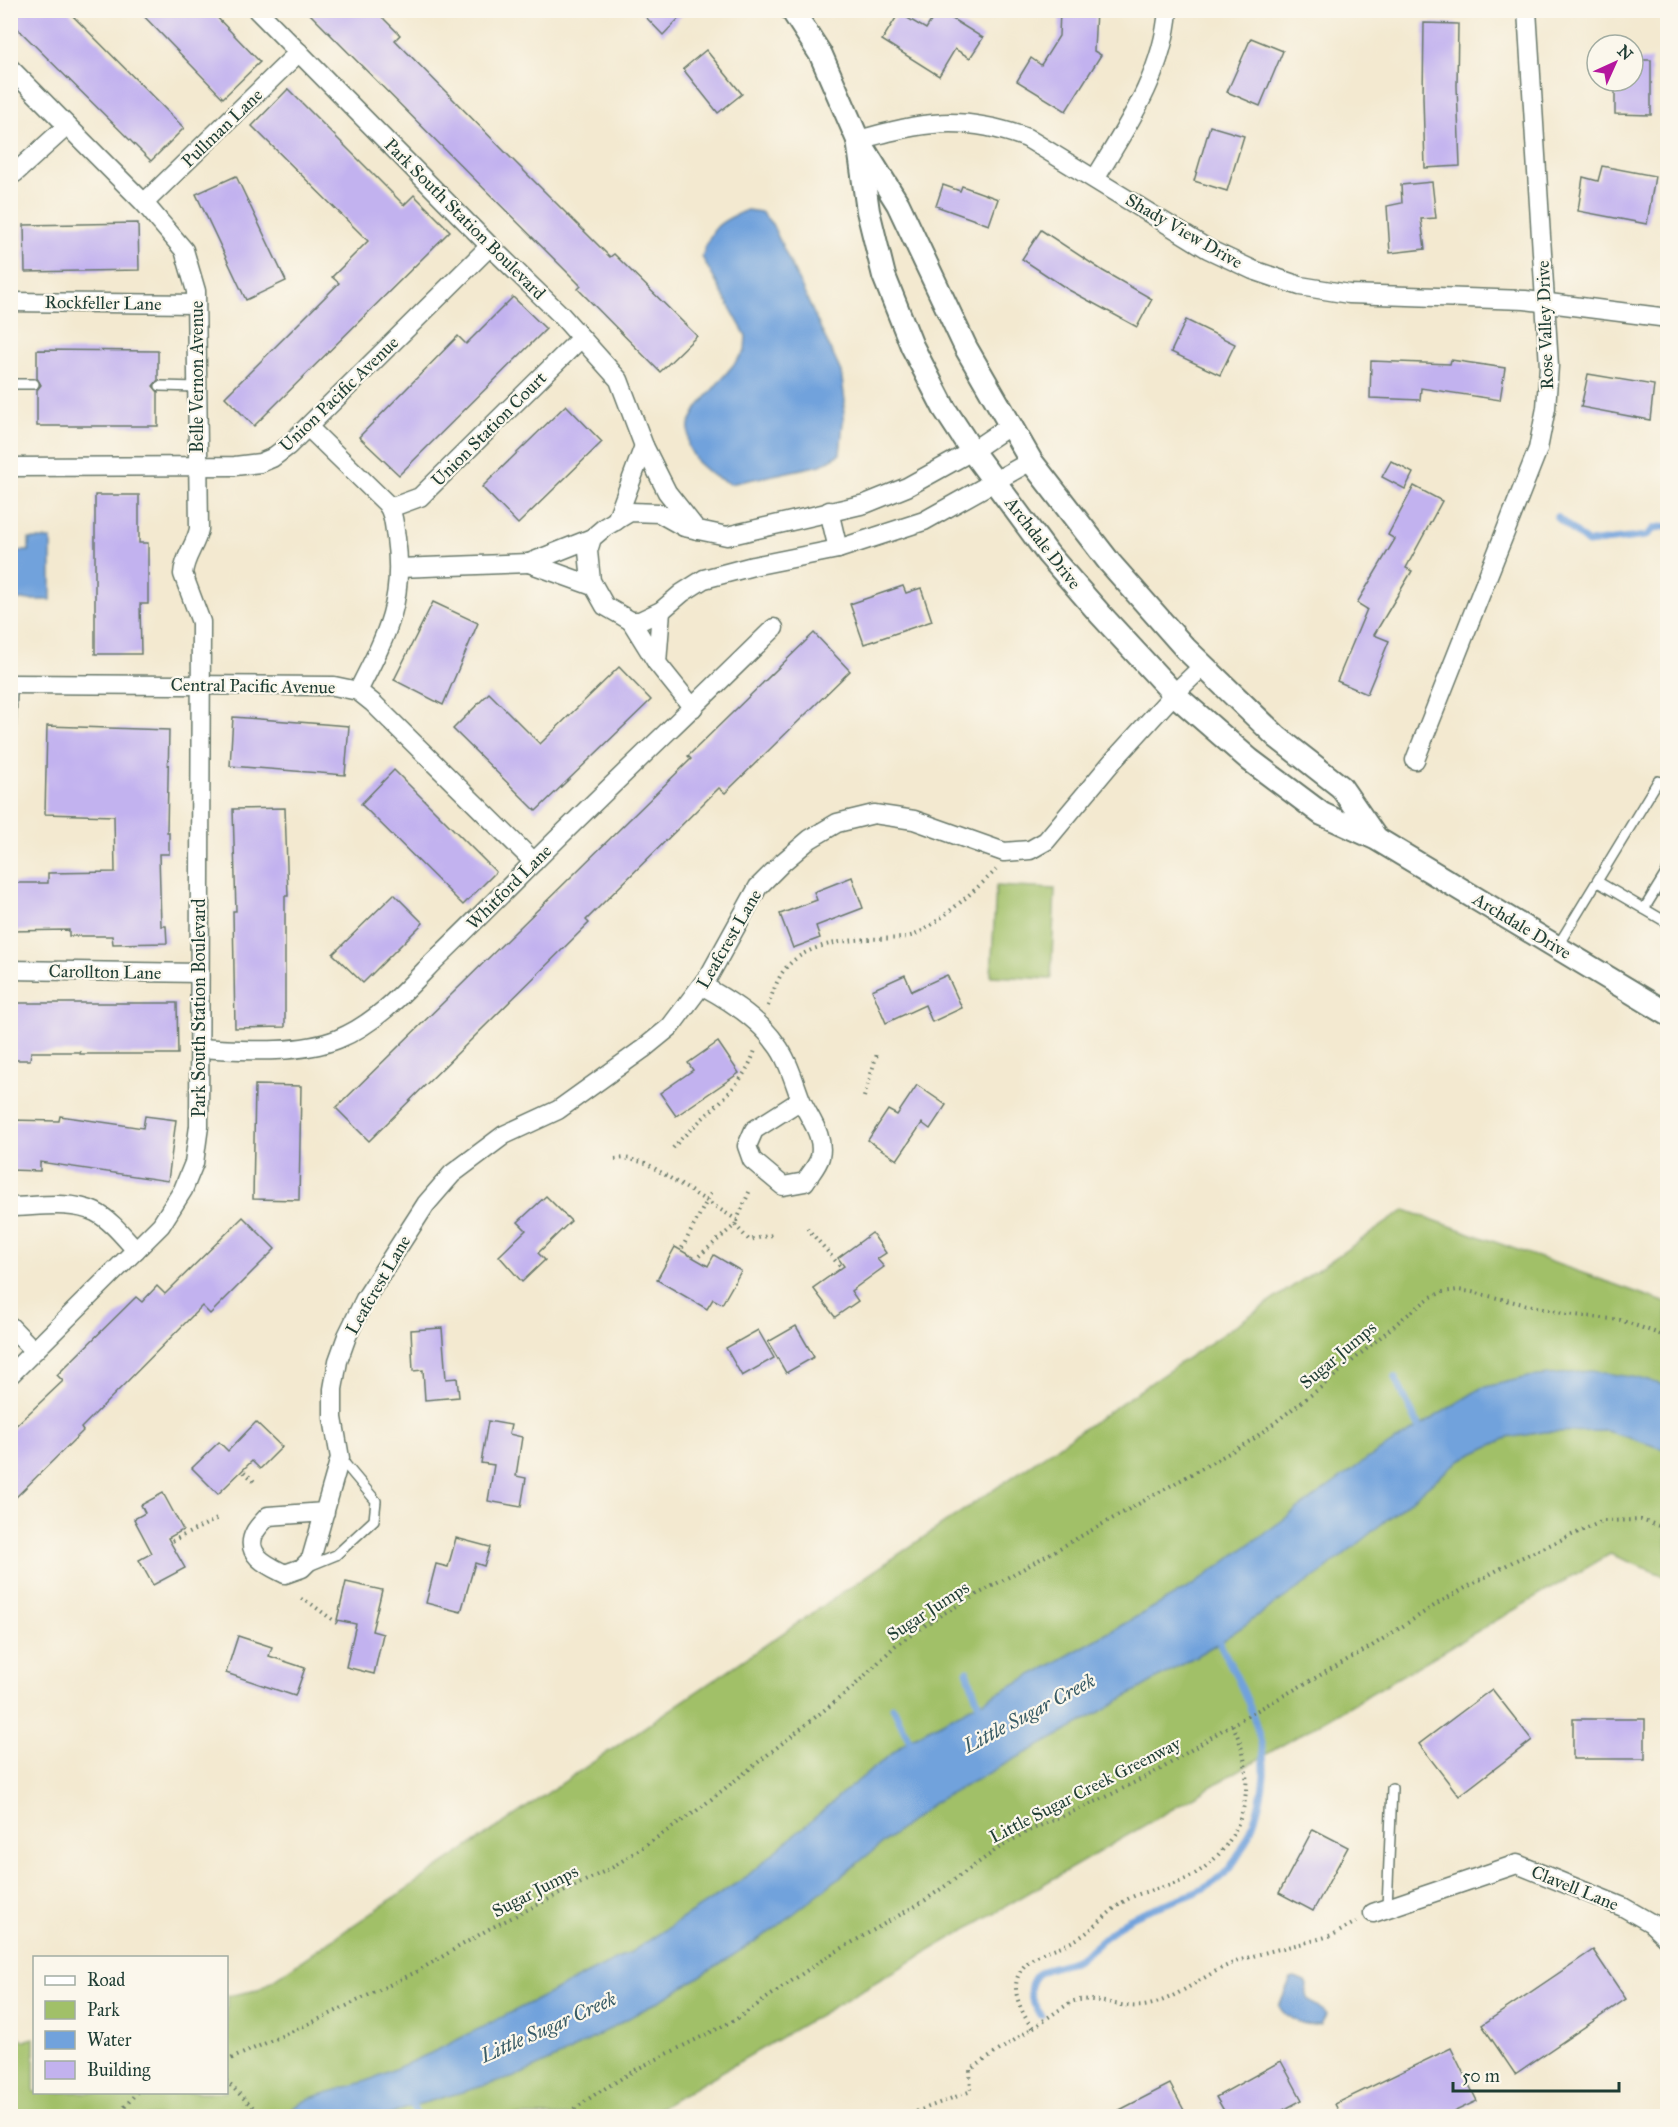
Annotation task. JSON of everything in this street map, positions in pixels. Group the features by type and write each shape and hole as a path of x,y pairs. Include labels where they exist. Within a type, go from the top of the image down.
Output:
{"street":[{"name":"Park South Station Boulevard","path":"257,10 561,315 619,380 644,446 667,492 698,530"},
{"name":"Archdale Drive","path":"792,10 821,55 858,140 898,204 966,348 1031,461 1110,563 1185,648 1277,737 1341,787 1377,839"},
{"path":"1095,179 1140,105 1150,84 1163,43 1168,10"},
{"name":"Rose Valley Drive","path":"1415,760 1538,449 1546,408 1548,376 1545,302 1527,10"},
{"name":"Pullman Lane","path":"144,203 299,52"},
{"name":"Belle Vernon Avenue","path":"10,68 144,203 184,250 196,291 199,529 193,548 183,566 183,574"},
{"name":"Shady View Drive","path":"858,140 916,125 967,123 1001,129 1027,138 1208,249 1253,270 1300,286 1349,294 1545,302 1668,318"},
{"path":"10,175 67,126"},
{"name":"Archdale Drive","path":"858,140 868,211 884,276 912,346 944,408 995,483 1048,554 1174,694 1250,760 1322,814 1377,839 1668,1014"},
{"name":"Union Pacific Avenue","path":"10,467 235,466 266,461 288,446 308,427 490,246"},
{"name":"Rockfeller Lane","path":"10,302 196,304"},
{"name":"Union Station Court","path":"390,508 420,497 581,338"},
{"path":"399,568 529,562 592,538 630,512 659,513 684,527 727,536 865,504 907,487 1009,426"},
{"path":"308,427 390,508 393,515 399,568 397,596 393,616 358,691"},
{"path":"616,521 644,446"},
{"path":"631,621 640,621 661,611 682,593 704,579 753,566 838,549 924,521 1031,461"},
{"path":"829,511 838,549"},
{"path":"592,538 588,551 593,586 605,606 631,621 657,663 693,708"},
{"path":"529,562 593,586"},
{"name":"Park South Station Boulevard","path":"10,1375 161,1225 183,1190 194,1163 199,1126 201,622 183,574"},
{"path":"657,663 661,611"},
{"name":"Whitford Lane","path":"199,1048 309,1047 337,1039 363,1027 410,986 774,628"},
{"name":"Leafcrest Lane","path":"340,1458 333,1418 333,1389 338,1361 365,1299 426,1204 452,1174 504,1135 558,1110 644,1049 670,1027 703,986 758,887 783,861 810,839 837,823 874,814 914,820 1004,852 1030,850 1046,841 1112,762 1203,666"},
{"name":"Central Pacific Avenue","path":"11,684 334,686 358,691 373,703 534,862"},
{"name":"Carollton Lane","path":"10,970 199,973"},
{"path":"703,986 718,994 760,1025 778,1045 801,1100 819,1133 820,1157 805,1182 783,1186 752,1160 747,1146 754,1130 801,1100"},
{"path":"10,1207 85,1208 96,1212 111,1223 136,1250"},
{"path":"10,1326 34,1351"},
{"path":"325,1512 268,1516 254,1533 253,1549 262,1563 285,1574 302,1568 311,1559 325,1512 340,1458"},
{"name":"Clavell Lane","path":"1380,1910 1517,1864 1623,1907 1651,1923 1668,1940"}],"lane":[{"path":"10,384 34,384"},
{"path":"160,387 198,387"},
{"path":"10,776 11,684"},
{"path":"1557,947 1658,781 1668,787"},
{"path":"1644,909 1668,870"},
{"path":"1598,882 1668,923"},
{"path":"302,1568 336,1555 374,1520 376,1501 340,1458"},
{"path":"1380,1910 1392,1788"}],"path":[{"path":"765,1012 784,970 815,947 866,939 901,938 916,934 938,920 999,867"},
{"path":"673,1148 739,1081 752,1061 757,1043"},
{"path":"864,1097 877,1054"},
{"path":"615,1159 625,1158 646,1163 737,1220"},
{"path":"699,1256 735,1225 750,1190"},
{"path":"682,1248 711,1193"},
{"path":"735,1225 749,1240 772,1235"},
{"path":"807,1228 840,1266"},
{"name":"Sugar Jumps","path":"228,2060 416,1972 489,1929 613,1867 695,1812 851,1689 904,1640 939,1616 1252,1440 1320,1388 1431,1297 1451,1291 1472,1292 1566,1314 1620,1320 1668,1337"},
{"path":"244,1472 256,1483"},
{"path":"172,1541 217,1519"},
{"name":"Little Sugar Creek Greenway","path":"565,2116 637,2069 735,2020 832,1953 924,1901 999,1848 1026,1832 1148,1776 1232,1724 1372,1646 1440,1602 1514,1561 1603,1521 1641,1520 1668,1529"},
{"path":"300,1599 310,1603 338,1624"},
{"path":"1032,2028 1022,2011 1016,1993 1016,1980 1024,1966 1045,1952 1074,1941 1126,1900 1182,1881 1200,1871 1216,1857 1228,1841 1244,1806 1248,1783 1245,1756 1232,1724"},
{"path":"905,2116 971,2091 970,2070 1063,2007 1083,1998 1128,2007 1155,2003 1232,1964 1286,1946 1334,1935 1380,1910"},
{"path":"228,2083 262,2116"},
{"path":"117,2116 135,2094"}],"green space":[{"path":"996,886 1055,889 1051,979 991,976"},
{"path":"1405,1210 1667,1303 1667,1577 1610,1554 646,2116 11,2116 10,2028 24,2041 33,2038 33,2094 228,2094 228,1996 258,1990"}],"water":[{"path":"747,210 761,212 772,224 841,372 845,401 840,454 821,465 730,484 712,475 697,462 688,446 689,424 698,407 745,351 746,336 702,257 717,227 729,218"},
{"path":"29,539 51,539 51,600 11,600 11,551 29,551"},
{"name":"Little Sugar Creek","path":"1591,1371 1638,1378 1667,1386 1667,1450 1607,1431 1544,1432 1507,1438 1460,1460 1325,1570 1220,1642 1067,1731 935,1802 773,1930 677,1991 563,2055 515,2077 413,2106 387,2116 279,2116 310,2098 367,2081 431,2053 631,1952 746,1877 910,1739 1049,1666 1193,1585 1370,1457 1481,1388 1528,1377"},
{"path":"1295,1978 1305,1982 1308,1997 1326,2015 1321,2024 1310,2025 1298,2021 1286,2015 1279,2006 1291,1979"}],"building":[{"path":"10,10 67,10 184,128 151,161 10,21"},
{"path":"138,10 210,10 260,62 223,98"},
{"path":"306,10 375,10 400,35 395,40 507,154 610,257 614,254 697,336 660,372 578,289 581,286"},
{"path":"639,10 687,10 663,35"},
{"path":"938,10 983,38 970,58 955,49 939,76 882,40 899,13 926,29"},
{"path":"1060,10 1096,10 1094,51 1101,55 1066,111 1017,81 1031,58 1041,65 1059,36"},
{"path":"1424,23 1458,24 1457,86 1460,166 1425,168"},
{"path":"1251,38 1283,51 1260,106 1227,92"},
{"path":"706,50 742,94 718,113 683,69"},
{"path":"1645,60 1651,60 1651,115 1615,114 1615,93 1645,93"},
{"path":"288,89 404,205 414,195 450,231 254,426 225,397 339,283 332,277 368,241 252,126"},
{"path":"1210,126 1244,136 1227,191 1194,181"},
{"path":"1602,166 1655,176 1647,224 1578,211 1583,177 1598,181"},
{"path":"236,176 286,281 246,300 196,194"},
{"path":"1432,182 1436,218 1421,219 1425,249 1390,253 1387,206 1402,203 1401,185"},
{"path":"943,185 960,191 962,186 998,199 989,225 936,206"},
{"path":"138,223 139,270 25,272 24,225"},
{"path":"1041,230 1103,271 1152,299 1137,327 1069,290 1022,259"},
{"path":"513,297 546,329 399,475 359,437 458,336 466,344"},
{"path":"1186,320 1235,344 1220,375 1171,352"},
{"path":"37,350 158,351 158,380 153,386 158,392 158,426 37,426 37,390 41,385 37,378"},
{"path":"1451,360 1505,368 1500,400 1421,388 1420,400 1370,398 1371,361 1450,364"},
{"path":"1588,374 1654,385 1650,420 1581,407"},
{"path":"566,405 602,442 518,524 482,487"},
{"path":"1391,461 1413,473 1405,489 1382,477"},
{"path":"1414,486 1442,501 1406,568 1412,571 1374,635 1389,641 1367,694 1337,681 1367,609 1357,603 1395,539 1388,535"},
{"path":"95,495 139,495 139,543 148,543 148,604 140,604 141,654 95,654"},
{"path":"903,586 906,593 921,588 932,621 864,644 850,604"},
{"path":"433,602 478,623 443,705 394,680"},
{"path":"814,633 850,671 725,793 719,788 586,920 589,923 369,1141 336,1108 691,759 688,756"},
{"path":"619,667 651,700 536,811 453,729 489,693 540,744"},
{"path":"233,717 349,726 345,775 230,766"},
{"path":"47,726 169,730 167,832 169,832 169,854 159,854 161,926 166,926 167,943 113,944 112,936 69,936 69,930 10,931 10,883 48,883 48,873 115,872 114,816 45,814"},
{"path":"394,770 496,872 463,905 361,804"},
{"path":"285,808 288,896 285,896 285,1027 235,1028 233,911 236,911 233,809"},
{"path":"852,877 863,908 816,926 820,938 793,948 780,914 817,900 814,892"},
{"path":"394,894 423,923 363,983 333,954"},
{"path":"905,975 912,991 947,975 962,1008 932,1022 925,1005 886,1023 872,990"},
{"path":"10,1003 177,1003 178,1054 31,1052 30,1060 10,1060"},
{"path":"718,1042 739,1073 676,1116 660,1093 693,1070 688,1063"},
{"path":"255,1085 301,1086 299,1200 253,1199"},
{"path":"917,1085 946,1105 930,1129 922,1123 897,1160 868,1140 888,1110 897,1115"},
{"path":"60,1116 143,1128 145,1116 176,1120 168,1181 40,1162 40,1171 10,1170 10,1120 59,1121"},
{"path":"546,1196 571,1221 538,1253 545,1260 522,1282 499,1256 526,1230 518,1222"},
{"path":"243,1217 275,1249 210,1314 202,1306 81,1428 83,1431 10,1503 10,1431 63,1381 57,1375 136,1297 142,1302 157,1286 165,1294"},
{"path":"872,1233 886,1253 877,1259 884,1267 851,1291 858,1301 835,1317 813,1288 844,1266 838,1258"},
{"path":"675,1247 708,1266 714,1255 741,1271 722,1304 713,1299 707,1309 657,1280"},
{"path":"796,1326 814,1357 786,1373 768,1342"},
{"path":"442,1328 446,1379 457,1378 459,1397 425,1400 423,1370 413,1371 411,1330"},
{"path":"758,1330 774,1358 742,1376 726,1348"},
{"path":"488,1421 511,1425 509,1434 522,1437 516,1476 526,1478 521,1507 488,1501 494,1465 481,1463"},
{"path":"256,1422 282,1447 260,1469 252,1461 218,1494 192,1468 219,1442 228,1451"},
{"path":"163,1493 183,1530 168,1538 185,1568 153,1585 139,1560 152,1553 134,1519 145,1513 141,1505"},
{"path":"456,1538 490,1547 484,1566 475,1563 461,1612 426,1603 436,1564 448,1567"},
{"path":"346,1582 382,1590 372,1631 383,1634 374,1674 346,1667 356,1624 337,1620"},
{"path":"238,1636 272,1647 269,1656 305,1668 295,1696 226,1673"},
{"path":"1492,1689 1532,1740 1459,1796 1419,1744"},
{"path":"1573,1719 1645,1719 1645,1759 1573,1759"},
{"path":"1313,1829 1348,1847 1313,1911 1279,1893"},
{"path":"1593,1950 1626,1999 1515,2074 1482,2025"},
{"path":"1451,2048 1477,2101 1445,2116 1341,2116 1335,2104"},
{"path":"1281,2061 1302,2100 1272,2116 1227,2116 1216,2097"},
{"path":"1170,2084 1187,2116 1108,2116"}],"waterway":[{"path":"1557,517 1588,543 1646,536 1655,528 1668,526"},
{"path":"1395,1378 1422,1433"},
{"path":"1041,2015 1030,1990 1039,1973 1079,1958 1125,1921 1202,1890 1213,1883 1232,1865 1252,1828 1263,1787 1263,1757 1260,1739 1248,1702 1215,1634"},
{"path":"967,1671 981,1711"},
{"path":"893,1707 913,1748"},
{"path":"411,2099 416,2116"}]}
